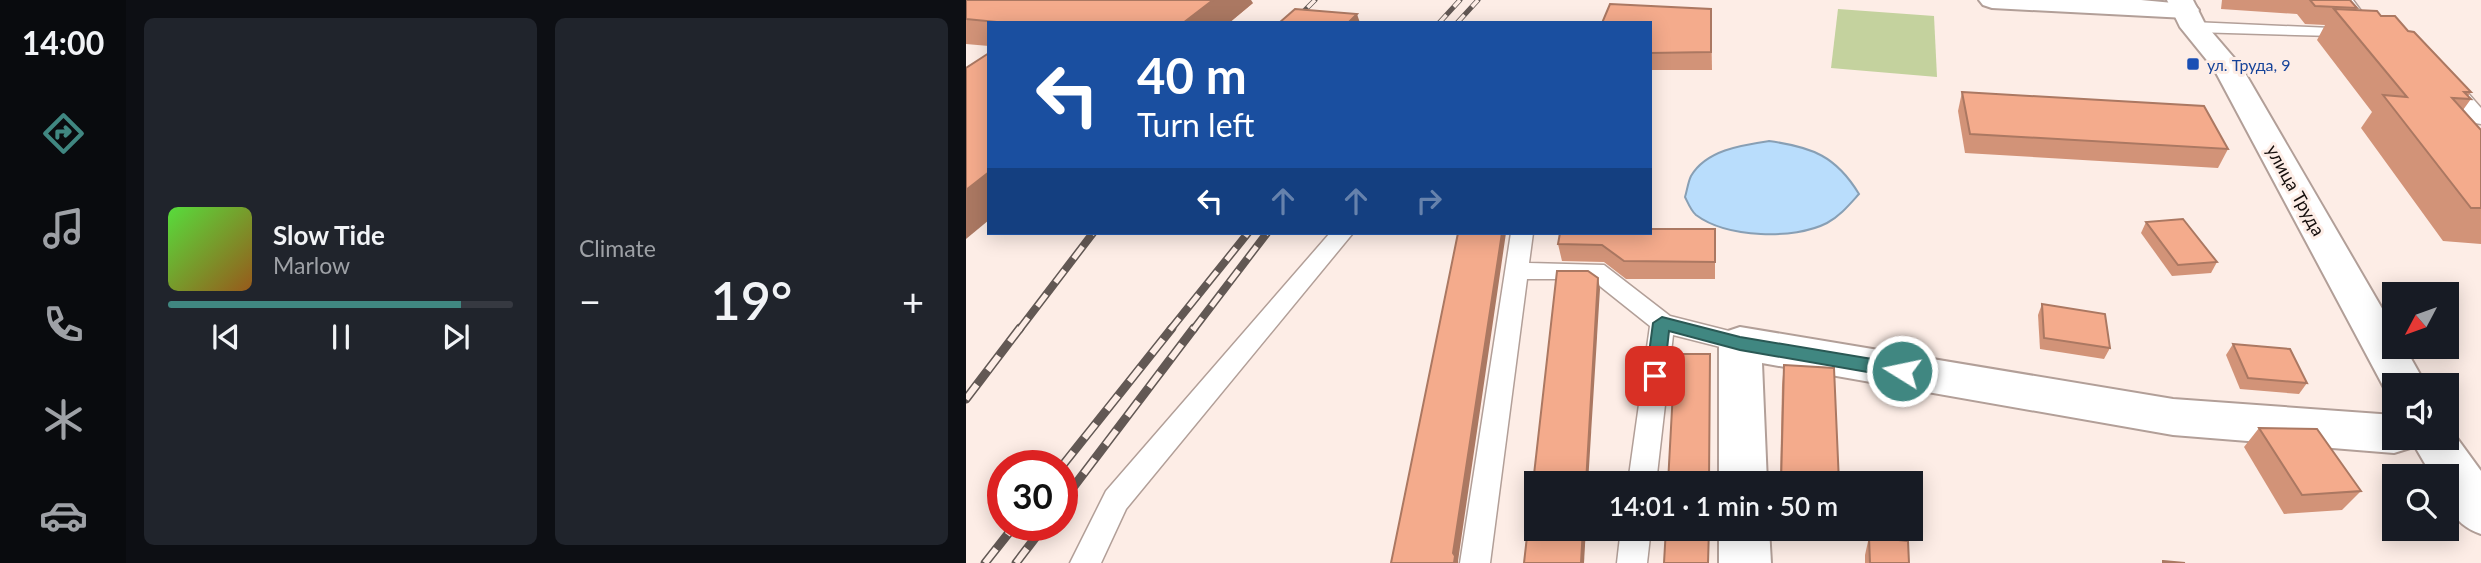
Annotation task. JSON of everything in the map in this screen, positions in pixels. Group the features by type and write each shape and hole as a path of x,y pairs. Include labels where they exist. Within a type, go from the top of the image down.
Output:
{"street":[{"path":"1994,0 2187,12"},
{"name":"улица Труда","path":"2187,12 2227,66 2397,373"},
{"path":"1743,471 1740,343 2173,417 2382,433"},
{"path":"2442,450 2481,512"},
{"path":"1744,541 1745,563"}],"lane":[{"path":"2187,12 2370,36 2345,0"},
{"path":"2434,64 2481,119"},
{"path":"1084,563 1116,500 1340,235"},
{"path":"1475,563 1522,235"},
{"path":"1517,271 1596,271 1662,323 1740,343"},
{"path":"1644,471 1662,323"},
{"path":"1632,563 1635,541"}],"green space":[{"path":"1838,9 1934,16 1937,77 1831,68"}],"water":[{"path":"1769,141 1798,146 1822,156 1841,171 1859,194 1832,220 1797,232 1742,232 1709,223 1694,213 1685,197 1690,178 1698,167 1725,150"}],"building":[{"path":"966,0 1213,0 1186,21 966,19"},
{"path":"2310,0 2350,0 2357,8 2315,6"},
{"path":"1610,4 1711,9 1711,52 1652,53 1652,21 1603,21"},
{"path":"1295,9 1357,14 1350,21 1281,21"},
{"path":"2334,9 2377,11 2381,16 2395,16 2408,31 2414,32 2471,92 2464,92 2471,99 2452,98 2481,130 2481,208 2471,208 2383,95 2407,97"},
{"path":"987,54 987,174 966,190 966,68"},
{"path":"1962,92 2204,106 2228,149 1970,134"},
{"path":"2183,219 2217,262 2178,265 2146,222"},
{"path":"1652,229 1715,229 1715,262 1624,261 1602,245 1558,244 1560,235 1652,235"},
{"path":"1458,235 1502,235 1453,553 1454,563 1391,563"},
{"path":"1557,271 1588,271 1598,278 1587,471 1534,471"},
{"path":"2042,304 2105,314 2110,348 2044,338"},
{"path":"2233,344 2290,349 2307,383 2248,378"},
{"path":"1675,354 1710,354 1709,471 1669,471"},
{"path":"1784,365 1834,368 1838,471 1781,471"},
{"path":"2259,428 2317,429 2361,491 2302,495"},
{"path":"1526,541 1582,541 1581,563 1524,563"},
{"path":"1665,541 1709,541 1708,563 1664,563"},
{"path":"1869,541 1908,541 1909,563 1870,563"}],"railway":[{"path":"1294,21 1315,0"},
{"path":"1441,21 1460,0"},
{"path":"1459,21 1478,0"},
{"path":"1019,330 1091,235"},
{"path":"1170,330 1246,235"},
{"path":"1193,330 1265,235"},
{"path":"966,399 1020,328"},
{"path":"1075,450 1172,328"},
{"path":"1078,481 1194,328"},
{"path":"985,563 1002,541"},
{"path":"1016,563 1033,541"}],"place":[{"name":"ул. Труда, 9","path":"2193,64"}],"route":[{"path":"1655,376 1662,323 1740,343 1902,371"}]}
